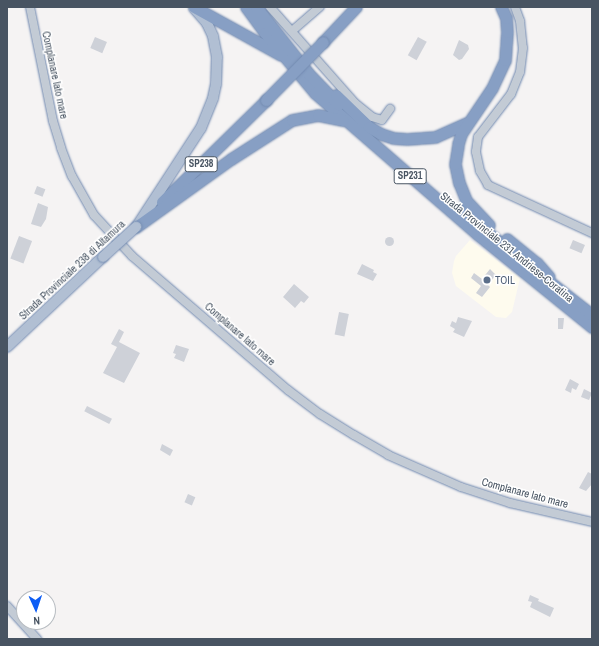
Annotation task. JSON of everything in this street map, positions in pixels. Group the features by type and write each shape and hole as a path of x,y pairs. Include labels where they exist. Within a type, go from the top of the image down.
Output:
{"highway":[{"path":"193,7 286,58"},
{"name":"Strada Provinciale 231 Andriese-Coratina","path":"246,7 315,93 477,234 529,274 592,327"},
{"name":"Strada Provinciale 231 Andriese-Coratina","path":"256,7 316,81 366,131 470,218 592,315"},
{"name":"SP238","path":"136,227 266,100 356,7"},
{"path":"501,7 506,18 507,32 505,60 492,88 467,123 458,144 456,164 459,183 466,200 483,220 537,264 563,292"},
{"path":"316,81 326,84 369,127 381,134 393,138 407,139 435,137 467,123"},
{"path":"136,227 231,159 292,120 318,115 330,116 343,121 374,145"}],"main road":[{"name":"Strada Provinciale 238 di Altamura","path":"7,347 136,227 201,128 213,98 216,84 217,57 213,36 207,23 193,7"}],"street":[{"name":"Complanare lato mare","path":"30,7 53,121 61,148 72,176 94,215 132,256 288,390 320,414 354,435 417,468 462,487 510,503 592,522"},
{"path":"270,7 354,103 372,117 382,120 390,109"},
{"path":"292,31 320,7"},
{"path":"515,7 520,21 523,48 520,72 511,94 478,137 476,152 480,171 488,185 592,233"},
{"path":"7,606 37,639"}],"shaded area":[{"name":"TOIL","path":"470,240 520,278 512,312 506,318 496,317 456,286 452,273 454,261 456,256"}],"building":[{"path":"95,37 107,42 102,53 90,48"},
{"path":"418,37 427,42 417,60 408,55"},
{"path":"459,40 468,45 469,49 462,59 459,60 453,55"},
{"path":"37,186 45,189 43,197 34,193"},
{"path":"38,203 48,207 46,219 41,227 31,224"},
{"path":"19,236 32,241 23,263 10,258"},
{"path":"389,236 394,241 389,246 384,241"},
{"path":"573,240 585,245 581,253 569,248"},
{"path":"362,264 374,270 373,272 377,274 373,281 357,274"},
{"path":"490,269 496,275 488,285 490,287 482,297 476,293 481,286 471,278 474,273 482,279"},
{"path":"294,284 309,297 304,303 301,301 295,308 283,297"},
{"path":"339,312 349,314 344,336 335,335"},
{"path":"458,317 472,321 464,337 453,332 455,329 450,326 452,321 456,323"},
{"path":"558,318 564,318 563,329 558,329"},
{"path":"119,329 124,332 119,342 140,353 124,383 103,373 117,347 111,344"},
{"path":"176,345 189,349 184,362 174,358 176,354 173,353"},
{"path":"570,379 579,384 576,390 572,388 571,393 565,390"},
{"path":"584,389 592,393 589,400 581,397"},
{"path":"87,406 112,419 109,424 84,411"},
{"path":"162,444 173,450 170,456 160,450"},
{"path":"588,472 592,474 592,484 586,491 579,488"},
{"path":"188,494 195,497 192,505 184,502"},
{"path":"530,595 539,599 538,601 554,608 550,617 530,607 532,602 528,601"}],"place":[{"name":"TOIL","path":"487,280"}]}
